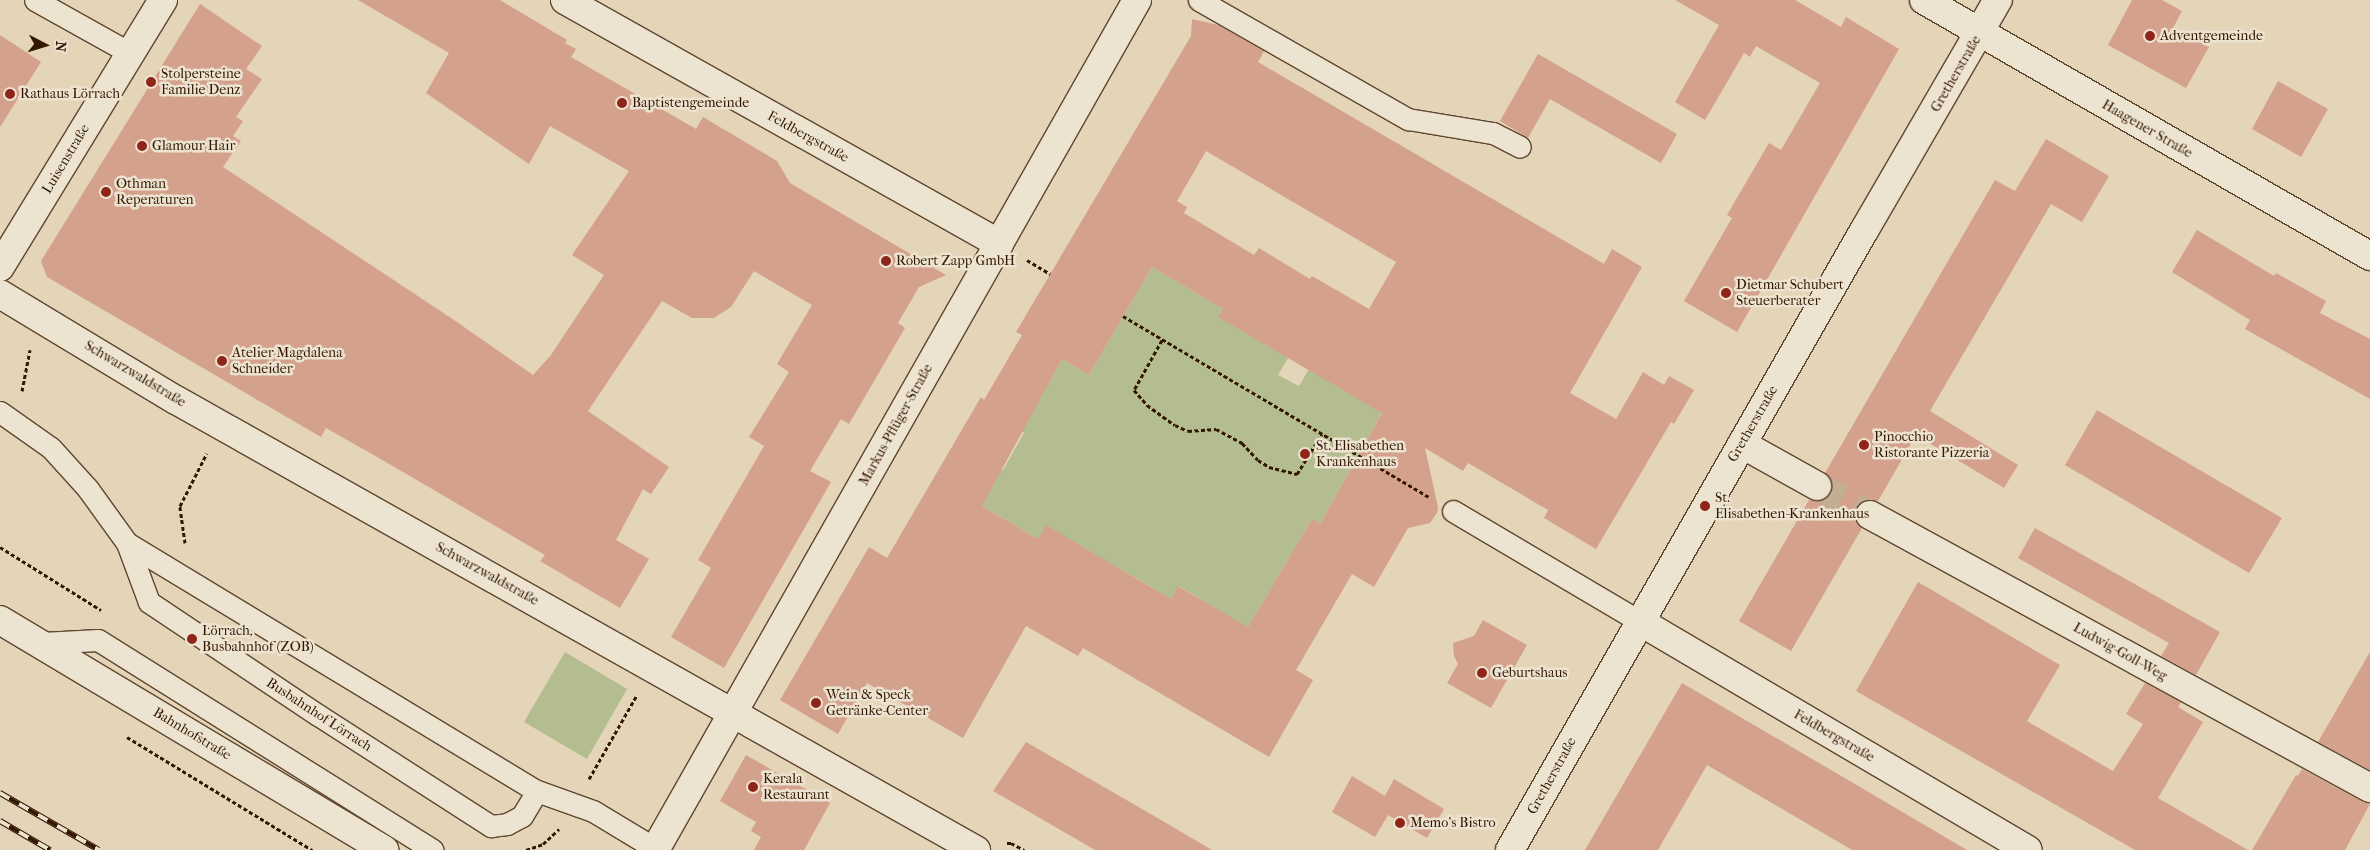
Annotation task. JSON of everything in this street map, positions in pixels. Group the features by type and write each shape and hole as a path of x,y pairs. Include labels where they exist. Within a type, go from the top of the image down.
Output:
{"street":[{"name":"Luisenstraße","path":"0,267 163,0"},
{"name":"Feldbergstraße","path":"565,0 999,244"},
{"name":"Markus-Pflüger-Straße","path":"656,850 1137,0"},
{"name":"Haagener Straße","path":"1924,0 2370,256"},
{"name":"Gretherstraße","path":"1510,850 1998,0"},
{"name":"Schwarzwaldstraße","path":"0,294 176,400 734,712 974,849"},
{"path":"1742,444 1817,486"},
{"name":"Ludwig-Goll-Weg","path":"1870,515 2370,788"},
{"name":"Bahnhofstraße","path":"0,620 42,643 384,850"},
{"name":"Feldbergstraße","path":"1640,622 2028,850"}],"lane":[{"path":"35,0 130,53"},
{"path":"1199,0 1408,119 1493,133 1520,147"},
{"name":"Busbahnhof Lörrach","path":"4,414 51,448 88,489 127,543 149,602 318,716 491,826 506,824 522,816 537,791"},
{"path":"1453,511 1640,622"},
{"name":"Busbahnhof Lörrach","path":"127,543 537,791 592,811 656,850"},
{"path":"42,643 98,640 433,850"}],"path":[{"path":"4,414 22,390 37,316"},
{"path":"1123,316 1453,511"},
{"path":"1162,340 1134,390 1147,405 1175,425 1188,431 1216,429 1242,443 1258,460 1269,468 1297,474 1322,434"},
{"path":"526,850 543,844 556,834 576,804 653,667"},
{"path":"124,736 312,850"}],"green space":[{"path":"1152,267 1223,309 1288,358 1278,375 1299,386 1309,369 1384,409 1320,524 1312,519 1241,639 1207,603 1179,586 1168,604 1153,588 1046,526 1038,539 974,501 985,460 1003,470 1024,433 1012,426 1042,395 1062,359 1089,375"},
{"path":"565,652 627,689 587,759 524,722"}],"building":[{"path":"358,0 500,0 567,40 565,43 576,49 571,57 696,129 703,117 777,161 790,183 946,275 919,287 898,323 905,328 849,424 841,419 810,471 831,482 724,668 671,637 711,568 698,560 764,446 749,437 789,372 777,364 812,305 754,271 731,307 714,318 692,318 662,301 588,411 669,467 651,494 643,489 616,540 649,559 620,608 540,561 545,555 391,465 326,428 321,437 47,277 41,261 200,4 262,46 246,69 262,79 236,117 243,121 233,136 241,141 223,167 454,320 533,375 551,355 604,275 572,255 629,171 550,126 529,164 426,93 449,53"},
{"path":"1675,0 1795,0 1841,27 1846,17 1899,49 1737,332 1684,301 1732,218 1727,215 1769,143 1781,150 1820,83 1756,46 1750,57 1744,53 1705,120 1675,102 1719,25"},
{"name":"Adventgemeinde","path":"2132,0 2162,0 2182,11 2173,28 2209,47 2186,88 2108,45"},
{"path":"1192,19 1218,25 1264,51 1258,62 1604,264 1612,249 1642,267 1570,393 1616,419 1643,372 1664,385 1669,376 1694,390 1674,424 1671,422 1596,549 1544,518 1548,510 1468,463 1463,471 1425,448 1438,507 1437,513 1430,523 1408,528 1374,587 1352,574 1296,670 1313,680 1269,757 1083,648 1078,656 1026,626 963,738 867,683 838,734 780,700 869,547 887,558 981,397 984,400 1022,335 1016,332 1191,36","holes":["1206,151 1396,262 1369,309 1312,276 1310,279 1259,248 1254,255 1184,213 1187,207 1177,201","1152,267 1223,309 1218,317 1382,413 1320,524 1312,519 1248,627 1178,586 1171,599 1046,525 1038,539 982,506 1062,359 1089,375"]},
{"name":"Rathaus Lörrach","path":"0,35 41,62 0,127"},
{"path":"1538,54 1677,134 1661,163 1550,99 1528,138 1500,121"},
{"path":"2278,81 2328,109 2301,157 2252,129"},
{"path":"2046,139 2109,176 2082,222 2051,204 1930,411 2018,465 2004,488 1916,435 1878,501 1869,499 1861,502 1857,507 1854,516 1856,523 1862,528 1791,651 1739,621 1809,500 1818,502 1825,500 1830,494 1833,485 1825,473 1995,180 2015,191"},
{"path":"2197,230 2274,276 2276,273 2326,301 2320,313 2370,339 2370,399 2245,329 2250,320 2172,272"},
{"path":"2097,410 2282,518 2249,573 2065,465"},
{"path":"2035,528 2220,632 2196,675 2161,656 2169,643 2018,558"},
{"path":"1918,582 2060,665 2027,721 2113,771 2143,724 2126,714 2145,683 2181,702 2178,707 2203,722 2158,798 2248,850 2135,850 1856,691"},
{"name":"Geburtshaus","path":"1483,620 1527,645 1491,708 1447,683 1458,664 1454,656 1453,643 1474,636"},
{"path":"2370,652 2370,770 2318,742"},
{"path":"1682,683 1967,850 1852,850 1707,765 1658,850 1585,850"},
{"path":"1026,742 1212,850 1095,850 993,791"},
{"path":"746,755 830,803 804,850 754,850 761,837 751,831 756,822 720,801"},
{"path":"2302,769 2370,804 2345,850 2252,850 2296,775 2298,776"},
{"path":"1352,776 1385,796 1394,779 1444,809 1427,838 1388,815 1375,837 1332,812"}],"tunnel":[{"path":"1817,486 1870,515"}],"railway":[{"path":"0,793 99,850"},
{"path":"0,821 50,850"}],"place":[{"name":"Adventgemeinde","path":"2150,36"},
{"name":"Stolpersteine Familie Denz","path":"151,82"},
{"name":"Rathaus Lörrach","path":"10,94"},
{"name":"Baptistengemeinde","path":"622,103"},
{"name":"Glamour Hair","path":"142,146"},
{"name":"Othman Reperaturen","path":"106,192"},
{"name":"Robert Zapp GmbH","path":"886,261"},
{"name":"Dietmar Schubert Steuerberater","path":"1726,293"},
{"name":"Atelier Magdalena Schneider","path":"222,361"},
{"name":"Pinocchio Ristorante Pizzeria","path":"1864,445"},
{"name":"St. Elisabethen Krankenhaus","path":"1305,454"},
{"name":"St. Elisabethen-Krankenhaus","path":"1705,506"},
{"name":"Lörrach, Busbahnhof (ZOB)","path":"192,639"},
{"name":"Geburtshaus","path":"1482,673"},
{"name":"Wein & Speck Getränke-Center","path":"816,703"},
{"name":"Kerala Restaurant","path":"753,787"},
{"name":"Memo's Bistro","path":"1400,823"}]}
